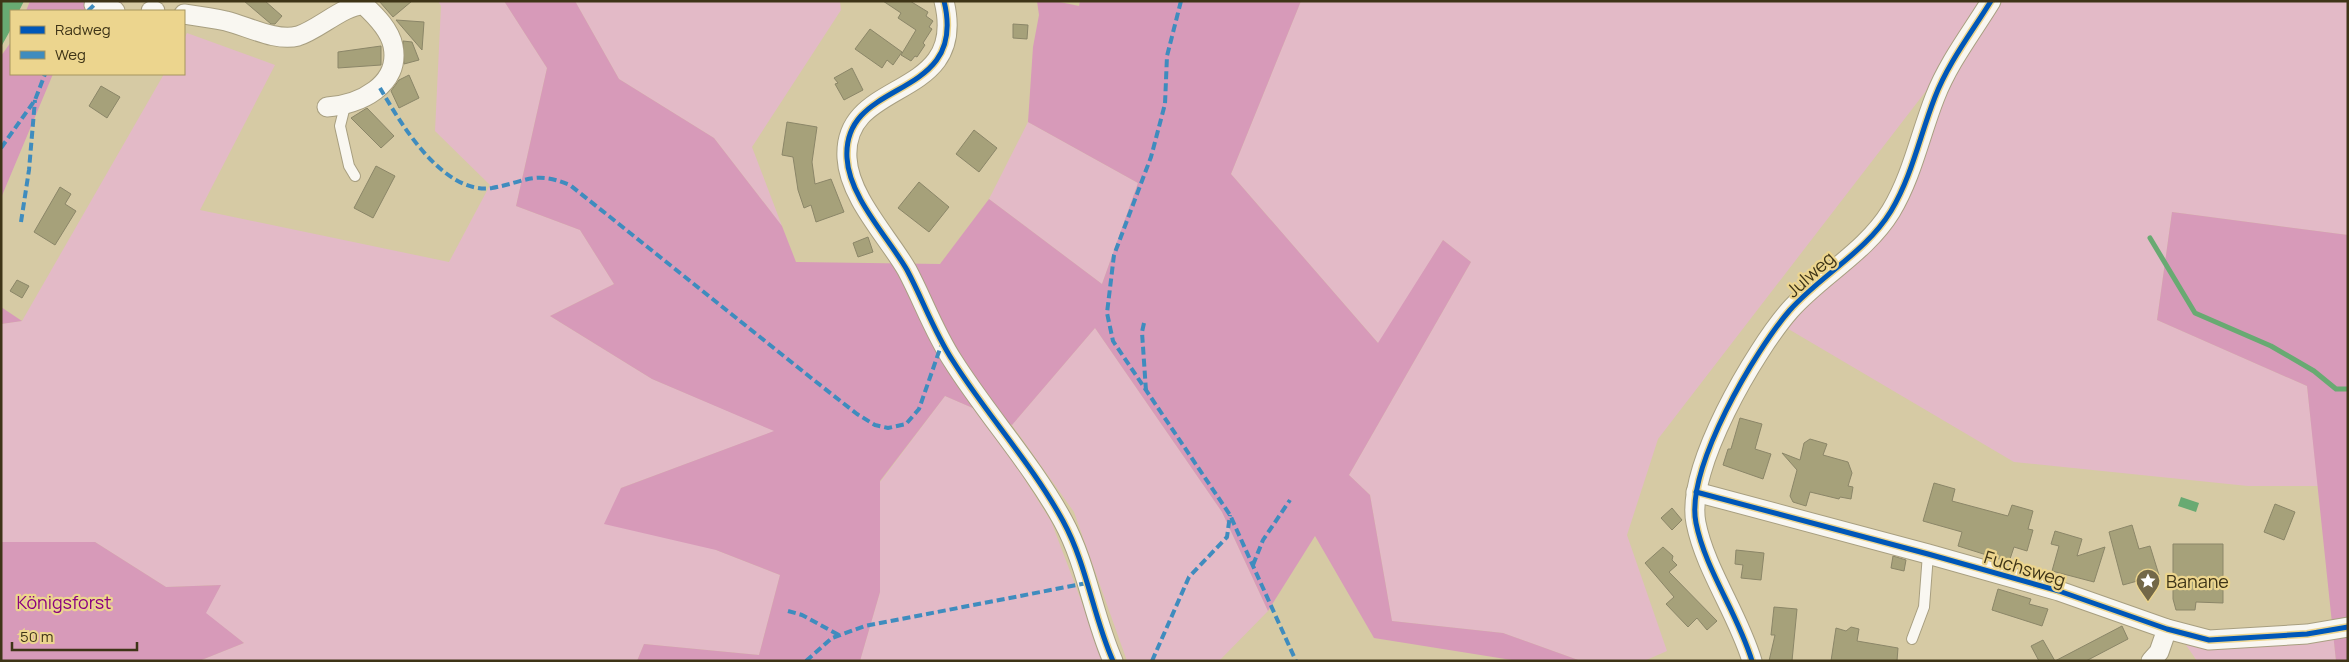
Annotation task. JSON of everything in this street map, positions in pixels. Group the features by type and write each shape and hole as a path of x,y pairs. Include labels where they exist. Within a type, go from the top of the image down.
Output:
{"street":[{"path":"97,1 94,5 112,10"},
{"path":"944,1 949,32 945,45 934,66 865,110 856,122 849,137 847,156 853,183 907,271 953,362 1064,522 1076,549 1100,628 1113,661"},
{"name":"Julweg","path":"1752,661 1734,613 1703,549 1695,521 1696,492 1710,445 1732,399 1758,355 1790,310 1858,249 1890,211 1908,177 1936,96 1991,1"},
{"path":"185,14 226,21 283,36 296,36 316,28 353,7 364,5 386,29 393,46 394,60 380,88 336,106"},
{"name":"Fuchsweg","path":"1696,492 2059,591 2167,629 2209,640 2307,634 2348,627"},
{"path":"2152,661 2159,652 2167,629"}],"lane":[{"path":"336,106 349,166 355,176"},
{"path":"1912,639 1924,607 1928,554"}],"shaded area":[{"path":"1,1 24,1 20,10 10,10 10,31 1,47"},
{"path":"438,1 504,1 547,68 516,206 580,230 614,284 550,316 652,379 775,431 621,488 716,550 780,575 759,655 644,644 637,661 199,661 244,643 205,613 221,585 166,587 95,542 1,542 1,324 22,321 163,75 185,75 185,37 187,33 275,65 200,210 449,262 490,185 435,131 441,6"},
{"path":"575,1 840,1 841,10 752,147 782,226 714,138 619,79"},
{"path":"1301,1 1979,1 1926,91 1658,439 1627,535 1667,651 1644,661 1581,661 1503,633 1392,621 1370,495 1349,475 1471,262 1443,240 1379,344 1231,174"},
{"path":"1999,1 2348,1 2348,235 2172,212 2157,320 2307,386 2318,486 2248,486 2014,462 1785,327 1864,252 1954,74"},
{"path":"1028,122 1138,183 1102,284 989,199"},
{"path":"1095,328 1222,512 1268,611 1219,661 1127,661 1074,512 1012,425"},
{"path":"945,396 982,412 1051,521 1104,661 860,661 880,592 880,482"},
{"path":"2181,497 2199,503 2196,512 2178,506"},
{"path":"2333,633 2336,661 2197,661 2186,645 2215,648"}],"green space":[{"path":"30,1 125,1 104,10 26,10"},
{"path":"504,1 575,1 619,79 714,138 782,226 796,262 940,264 989,199 1102,284 1138,183 1028,122 1033,47 1039,15 1037,1 1055,1 1079,6 1080,1 1301,1 1231,174 1378,343 1443,240 1471,262 1349,475 1370,495 1392,621 1503,633 1581,661 1518,661 1374,638 1315,536 1268,611 1222,512 1095,328 1012,425 945,396 880,481 880,592 860,661 637,661 644,644 759,655 780,575 716,550 604,524 621,488 774,431 652,379 550,316 614,284 580,230 516,206 547,68"},
{"path":"10,43 10,75 53,75 1,198 1,56"},
{"path":"2172,212 2348,235 2348,661 2336,661 2307,386 2157,320"},
{"path":"1,307 22,321 1,324"},
{"name":"Königsforst","path":"1,542 95,542 166,587 221,585 206,613 244,643 199,661 1,661"}],"building":[{"path":"244,1 265,1 282,16 275,24 271,24"},
{"path":"379,1 412,1 393,17"},
{"path":"883,1 910,1 928,12 926,16 933,21 929,27 932,29 923,43 925,45 917,57 915,56 911,61 901,55 916,30 898,18 901,13"},
{"path":"396,20 424,22 422,50"},
{"path":"1013,24 1028,25 1027,39 1013,38"},
{"path":"870,29 902,52 893,65 887,60 882,68 855,49"},
{"path":"403,41 412,42 419,60 404,64"},
{"path":"381,46 381,65 338,68 338,52"},
{"path":"852,68 863,90 844,100 835,84 838,83 834,78"},
{"path":"409,75 419,98 399,108 391,91 399,80"},
{"path":"101,86 120,97 107,118 89,106"},
{"path":"367,108 394,136 381,148 351,118"},
{"path":"787,122 817,127 812,162 815,184 831,179 844,212 816,222 811,205 804,208 798,190 793,157 782,155"},
{"path":"974,130 997,148 979,172 956,154"},
{"path":"376,166 395,176 373,218 354,208"},
{"path":"919,182 949,207 929,232 898,208"},
{"path":"60,187 71,194 65,204 76,211 55,245 34,232"},
{"path":"868,237 873,252 858,257 853,243"},
{"path":"17,280 29,286 22,298 10,291"},
{"path":"1740,418 1762,424 1755,449 1771,454 1763,479 1723,465 1728,449 1731,449"},
{"path":"1810,439 1827,444 1823,455 1848,462 1852,473 1848,486 1853,487 1851,499 1840,497 1839,499 1810,492 1806,506 1793,502 1790,496 1797,470 1782,453 1800,460 1804,443"},
{"path":"1934,483 1955,489 1952,501 2008,516 2012,505 2033,511 2028,529 2033,530 2027,551 2014,547 2009,562 1958,546 1962,532 1923,521"},
{"path":"2275,504 2295,512 2284,540 2264,532"},
{"path":"1672,508 1682,520 1672,530 1661,518"},
{"path":"2132,525 2139,549 2150,546 2159,575 2123,585 2109,532"},
{"path":"2055,531 2082,539 2077,556 2105,547 2094,582 2052,571 2059,546 2051,544"},
{"path":"2173,544 2223,544 2223,603 2196,602 2195,610 2176,610 2173,599"},
{"path":"1663,547 1673,556 1672,560 1677,565 1669,572 1717,621 1707,630 1697,618 1688,627 1666,604 1674,597 1645,563"},
{"path":"1736,550 1764,553 1761,580 1741,578 1743,565 1735,564"},
{"path":"1893,556 1906,560 1904,571 1891,568"},
{"path":"1998,589 2031,599 2029,604 2048,609 2042,626 1992,610"},
{"path":"1774,607 1797,609 1792,661 1769,661 1775,635 1771,635"},
{"path":"2122,626 2128,639 2086,661 2055,661"},
{"path":"1851,627 1859,629 1857,641 1898,648 1897,661 1831,661 1836,628 1846,631"},
{"path":"2043,640 2055,661 2039,661 2031,646"}],"waterway":[{"path":"2150,238 2195,313 2271,346 2314,371 2336,389 2348,389"}],"marked path":[{"path":"1181,1 1167,56 1165,104 1151,157 1114,255 1107,313 1113,341 1230,515 1296,661"},
{"path":"89,10 94,5"},
{"path":"1,148 35,100 45,75"},
{"path":"380,88 399,120 426,154 441,169 457,180 474,187 492,188 538,178 547,178 570,185 815,381 857,414 875,425 888,428 906,424 919,409 942,343"},
{"path":"21,222 29,170 35,100"},
{"path":"1144,323 1142,332 1146,391"},
{"path":"1253,565 1263,540 1290,500"},
{"path":"1152,661 1189,577 1227,537 1230,515"},
{"path":"806,661 832,638 865,626 1087,583"},
{"path":"788,611 802,615 839,635"}],"cycle path":[{"path":"944,1 947,34 939,57 923,74 882,99 864,113 851,132 847,158 849,173 862,202 907,270 946,350 966,381 1038,480 1063,521 1078,555 1113,661"},
{"path":"1752,661 1739,626 1700,540 1696,523 1695,500 1701,473 1712,442 1742,381 1775,328 1802,297 1869,239 1891,211 1905,184 1940,84 1991,1"},
{"path":"1696,492 2059,591 2167,629 2209,640 2307,634 2348,627"}],"place":[{"name":"Banane","path":"2148,602"}]}
